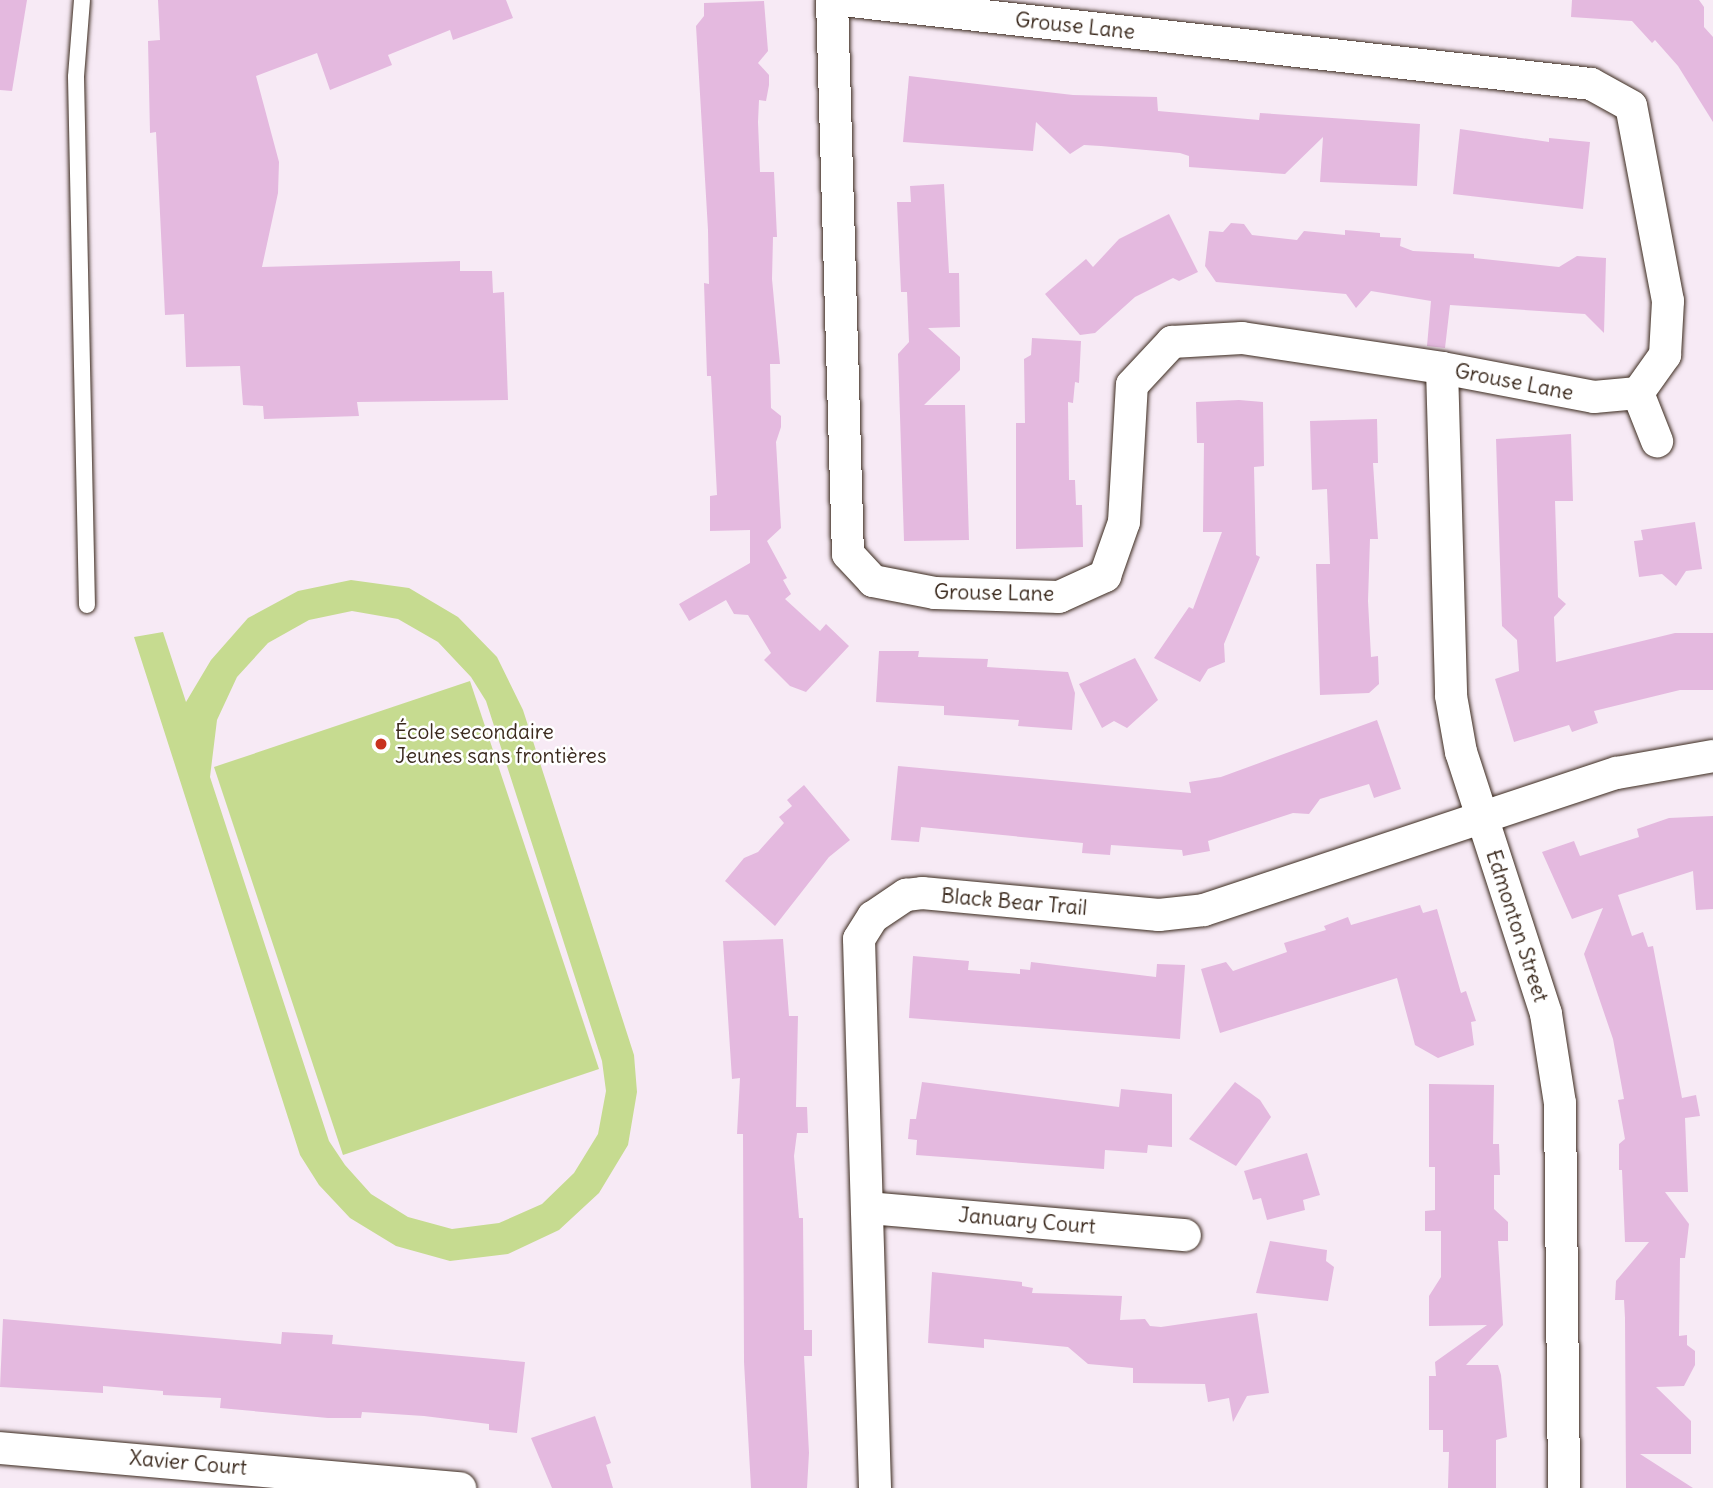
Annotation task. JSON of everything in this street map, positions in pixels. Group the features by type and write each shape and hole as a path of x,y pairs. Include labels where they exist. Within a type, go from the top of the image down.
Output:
{"street":[{"name":"Grouse Lane","path":"832,0 848,554 873,581 935,593 1059,597 1105,576 1124,523 1132,384 1172,342 1242,338 1442,368 1594,397 1638,393 1665,355 1668,301 1631,106 1591,84 842,0"},
{"name":"Edmonton Street","path":"1442,368 1451,696 1461,752 1546,1014 1560,1103 1564,1488"},
{"path":"1638,393 1657,441"},
{"name":"Black Bear Trail","path":"875,1488 859,939 873,917 891,903 922,893 1159,915 1204,910 1617,773 1713,756"},
{"name":"January Court","path":"868,1208 1185,1235"},
{"name":"Xavier Court","path":"0,1448 460,1488"}],"lane":[{"path":"82,0 76,77 88,606"}],"green space":[{"path":"351,580 409,588 458,617 497,657 523,710 634,1055 637,1092 628,1145 599,1193 559,1230 508,1254 450,1261 396,1246 350,1218 319,1185 300,1155 134,637 163,632 186,702 211,660 248,618 298,591","holes":["352,611 398,619 438,642 471,677 486,701 602,1061 606,1091 598,1134 574,1173 542,1204 499,1223 452,1229 408,1217 371,1194 345,1165 329,1141 210,777 217,720 237,677 268,643 309,620"]},
{"path":"470,681 599,1069 343,1155 214,767"}],"building":[{"path":"0,0 27,0 12,91 0,90"},
{"path":"158,0 506,0 513,18 453,40 450,30 388,55 392,65 330,90 317,53 256,76 279,162 278,193 262,267 460,261 460,271 492,271 493,293 504,292 508,400 357,402 359,416 264,419 263,406 243,405 240,366 186,367 184,314 165,315 156,132 150,133 148,41 160,40"},
{"path":"1572,0 1699,0 1704,7 1704,27 1713,37 1713,122 1678,66 1655,40 1652,43 1632,21 1571,17"},
{"path":"764,1 768,51 758,63 769,75 769,85 766,101 759,100 760,172 774,172 777,237 773,237 772,279 780,364 770,364 771,408 781,416 776,442 781,528 767,541 787,578 783,580 791,594 785,599 820,631 826,624 849,646 806,692 790,686 764,660 771,653 748,615 734,614 726,600 689,621 679,604 750,563 750,530 710,531 710,496 717,495 711,376 707,376 704,283 709,284 708,230 696,26 704,16 704,3"},
{"path":"909,76 1073,95 1157,97 1158,111 1259,120 1260,113 1420,124 1417,186 1320,182 1323,137 1285,174 1189,167 1189,156 1180,153 1084,145 1070,154 1036,122 1033,151 903,142"},
{"path":"1460,129 1549,142 1549,138 1590,142 1583,209 1453,194"},
{"path":"944,184 949,273 959,273 960,327 928,328 960,357 960,370 924,405 965,405 969,540 904,541 898,354 909,342 907,292 901,292 897,202 911,202 910,186"},
{"path":"1169,214 1198,272 1179,281 1173,278 1135,297 1095,333 1080,335 1045,294 1086,259 1093,267 1119,239"},
{"path":"1231,223 1244,224 1252,235 1297,240 1304,231 1345,235 1345,230 1380,233 1380,237 1401,238 1400,246 1413,251 1474,254 1474,258 1559,267 1577,256 1606,258 1604,333 1585,314 1450,305 1445,348 1427,346 1431,301 1371,291 1356,308 1346,294 1216,282 1205,266 1209,231 1223,232"},
{"path":"1032,338 1081,341 1079,383 1075,382 1073,403 1068,402 1069,480 1075,480 1076,505 1082,505 1083,547 1016,549 1016,423 1025,423 1024,359 1031,355"},
{"path":"1196,402 1263,402 1264,466 1254,467 1256,555 1260,557 1224,644 1225,662 1208,669 1200,682 1154,658 1189,607 1193,609 1222,532 1203,532 1204,443 1197,443"},
{"path":"1377,419 1378,463 1373,463 1378,539 1370,539 1368,601 1371,657 1378,656 1379,684 1369,693 1320,695 1316,564 1330,564 1327,489 1312,490 1310,421"},
{"path":"1571,434 1573,501 1555,501 1558,597 1566,604 1554,617 1556,662 1675,633 1713,633 1713,690 1680,690 1594,711 1598,723 1572,732 1569,725 1514,742 1495,679 1519,671 1517,640 1502,626 1496,439"},
{"path":"1695,522 1702,569 1686,571 1676,586 1662,574 1639,577 1634,541 1643,540 1641,530"},
{"path":"879,651 919,651 918,657 988,659 987,667 1068,672 1075,693 1072,730 1018,726 1019,720 944,715 944,706 876,702"},
{"path":"1135,658 1158,700 1127,728 1114,721 1102,728 1079,684"},
{"path":"1377,720 1401,789 1374,798 1369,784 1320,799 1309,814 1293,813 1208,841 1210,851 1183,856 1182,850 1111,845 1110,855 1082,853 1083,843 921,827 919,842 891,840 898,766 1191,793 1189,782 1221,777"},
{"path":"804,785 850,840 829,857 775,926 725,881 744,858 758,852 784,823 779,817 792,806 787,800"},
{"path":"1713,816 1713,909 1696,910 1693,871 1618,895 1632,936 1643,932 1648,947 1653,946 1682,1098 1696,1095 1700,1116 1685,1118 1688,1192 1665,1192 1689,1224 1685,1258 1680,1258 1679,1336 1687,1335 1687,1345 1695,1351 1695,1365 1684,1386 1656,1387 1691,1421 1691,1454 1640,1454 1693,1488 1626,1488 1625,1318 1624,1300 1615,1300 1616,1281 1649,1242 1625,1242 1619,1144 1625,1139 1618,1100 1624,1099 1613,1039 1584,954 1603,908 1572,919 1542,852 1574,841 1580,856 1639,837 1637,829 1669,818"},
{"path":"1420,905 1423,913 1437,909 1461,993 1466,991 1476,1021 1471,1022 1474,1045 1438,1058 1415,1045 1397,978 1220,1033 1201,969 1226,962 1233,971 1287,952 1284,943 1326,930 1324,926 1348,917 1351,925"},
{"path":"783,939 789,1016 798,1016 796,1107 807,1107 808,1133 797,1133 794,1156 799,1218 803,1218 804,1330 812,1330 812,1356 804,1356 809,1453 807,1488 751,1488 744,1362 743,1134 737,1134 740,1078 732,1079 723,941"},
{"path":"913,956 969,961 968,970 1020,974 1020,969 1030,970 1031,962 1156,977 1157,964 1185,965 1180,1039 909,1018"},
{"path":"922,1082 1119,1107 1121,1089 1172,1094 1172,1147 1148,1145 1147,1153 1105,1150 1104,1169 916,1155 917,1140 908,1139 910,1119 916,1119"},
{"path":"1235,1082 1260,1100 1271,1117 1236,1166 1189,1139"},
{"path":"1429,1084 1494,1085 1493,1144 1499,1144 1500,1175 1494,1175 1494,1209 1508,1222 1508,1241 1498,1241 1503,1325 1466,1365 1498,1365 1501,1375 1507,1437 1496,1440 1496,1488 1448,1488 1449,1452 1443,1452 1443,1430 1429,1430 1429,1376 1436,1376 1435,1362 1487,1325 1429,1326 1429,1296 1441,1277 1441,1231 1425,1231 1425,1211 1435,1210 1435,1167 1429,1167"},
{"path":"1307,1153 1320,1195 1303,1200 1305,1210 1267,1220 1261,1198 1253,1200 1244,1171"},
{"path":"1270,1241 1327,1250 1326,1261 1334,1267 1328,1301 1256,1293"},
{"path":"932,1272 1022,1282 1022,1286 1033,1288 1032,1293 1122,1296 1120,1320 1145,1319 1150,1326 1161,1327 1257,1313 1269,1393 1247,1396 1233,1422 1229,1398 1208,1402 1205,1384 1133,1383 1133,1368 1088,1364 1068,1347 984,1339 984,1348 928,1343"},
{"path":"3,1319 281,1344 282,1332 333,1335 332,1344 525,1362 517,1433 489,1430 489,1424 424,1416 362,1412 361,1418 328,1418 220,1408 221,1398 163,1395 163,1391 103,1386 103,1393 0,1387"},
{"path":"595,1416 611,1463 606,1465 613,1488 552,1488 531,1438"}],"place":[{"name":"École secondaire Jeunes sans frontières","path":"381,744"}]}
